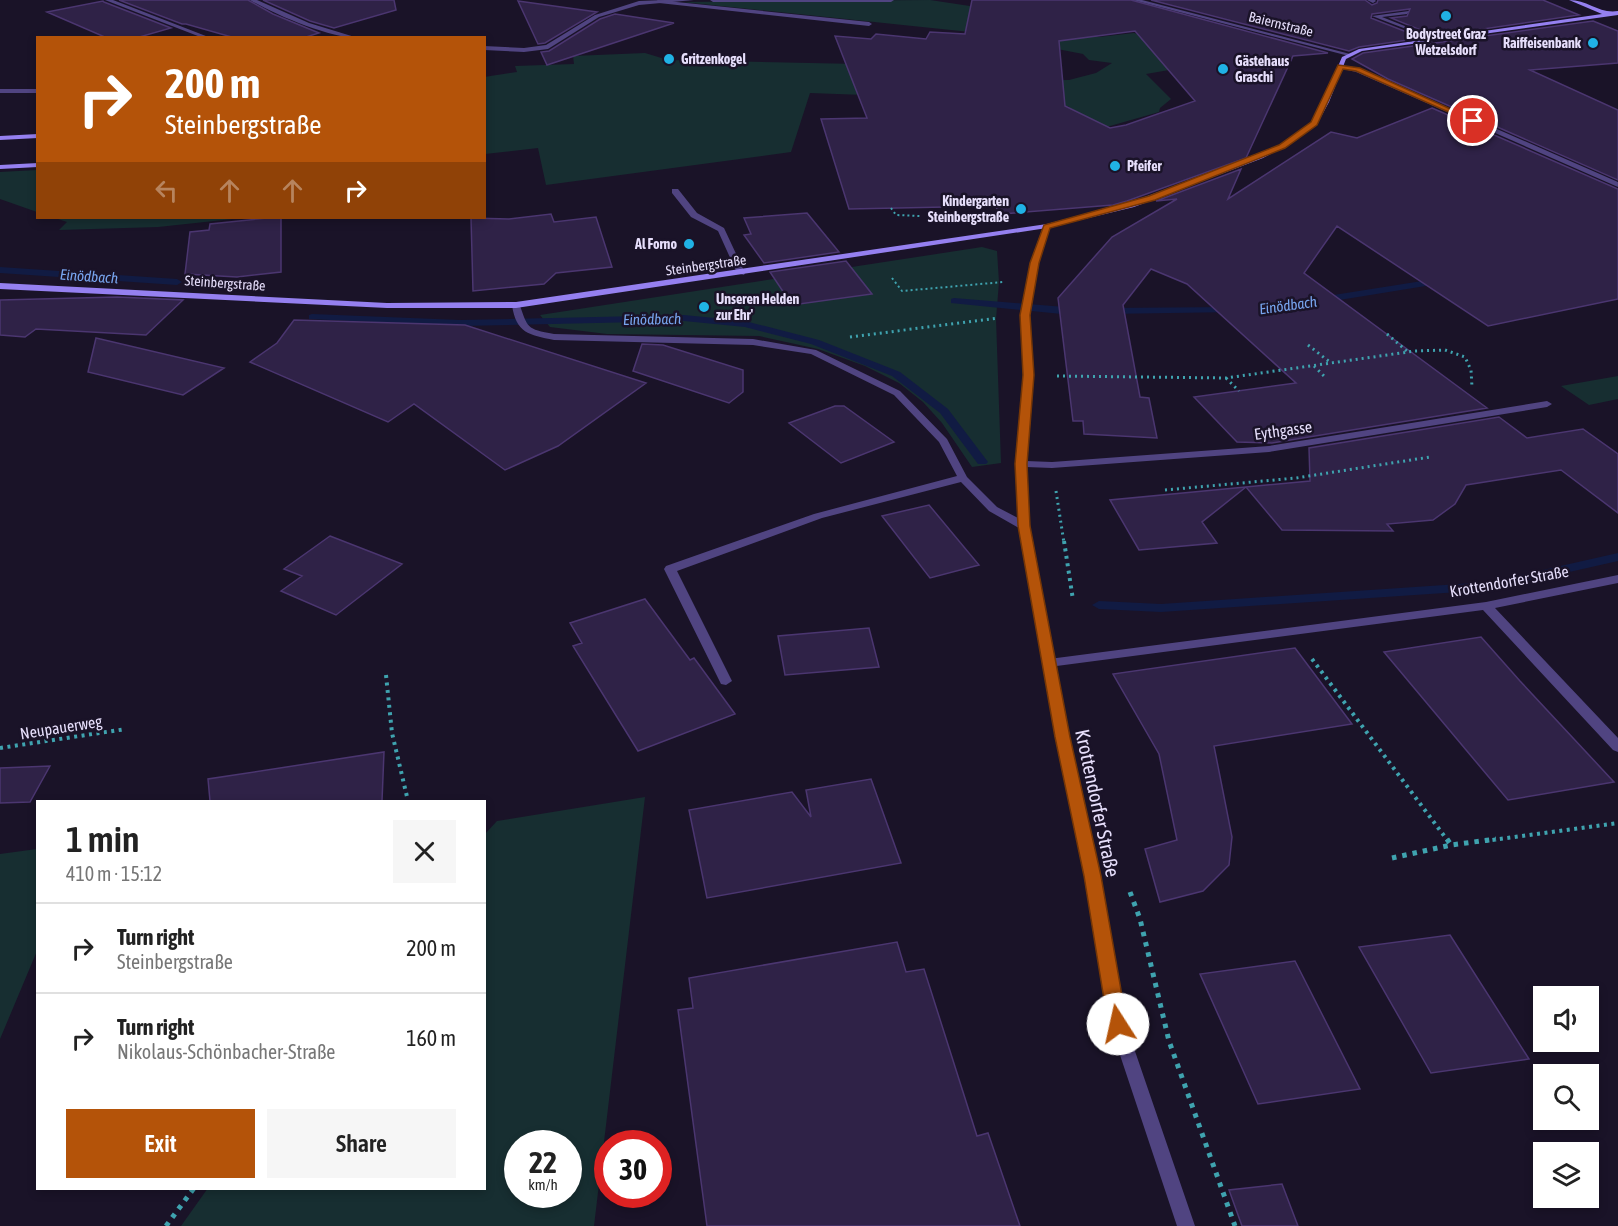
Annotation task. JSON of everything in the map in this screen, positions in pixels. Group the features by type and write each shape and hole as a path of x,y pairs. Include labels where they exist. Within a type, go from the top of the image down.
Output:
{"main road":[{"path":"1572,0 1609,14"},
{"path":"1350,55 1372,48 1609,14"},
{"name":"Steinbergstraße","path":"0,286 185,293 333,305 517,309 1047,226 1152,198 1261,157 1288,144 1314,124 1344,58 1350,55"},
{"path":"0,138 36,136"},
{"path":"0,167 36,165"}],"street":[{"path":"108,0 204,36"},
{"path":"253,0 308,24 349,36"},
{"path":"486,48 524,50 548,47 597,16 639,3 691,0"},
{"path":"713,0 891,0"},
{"name":"Baiernstraße","path":"1136,0 1350,55"},
{"path":"659,1 869,24"},
{"path":"1407,12 1375,16 1433,39"},
{"path":"1609,14 1618,15"},
{"path":"1341,67 1358,69 1618,185"},
{"path":"0,91 36,91"},
{"path":"675,191 694,215 721,230 741,273"},
{"name":"Krottendorfer Straße","path":"1047,226 1034,263 1026,300 1028,375 1021,464 1024,526 1092,876 1118,1024 1186,1226"},
{"path":"517,309 528,331 554,337 753,342 813,352 897,393 943,441 963,477 993,509 1024,526"},
{"name":"Eythgasse","path":"1021,464 1052,465 1269,449 1547,404"},
{"path":"726,681 670,569 818,516 963,477"},
{"name":"Krottendorfer Straße","path":"1049,663 1486,606 1618,579"},
{"path":"1486,606 1618,747"}],"path":[{"path":"873,253 902,291 1031,279"},
{"path":"849,338 1025,315"},
{"path":"1387,334 1408,352"},
{"path":"1308,345 1331,363"},
{"path":"1049,376 1226,378 1408,352 1445,350 1465,357 1471,370 1473,386 1465,397 1478,414"},
{"path":"1314,365 1326,378"},
{"path":"1226,378 1239,391"},
{"path":"1052,465 1073,602"},
{"path":"1291,632 1451,845"},
{"path":"386,675 392,733 399,753 408,800"},
{"name":"Neupauerweg","path":"0,748 126,729"},
{"path":"1392,858 1451,845 1618,823"},
{"path":"1127,886 1140,919 1169,1041 1234,1226"},
{"path":"166,1226 193,1190"}],"green space":[{"path":"930,0 1037,16 1099,37 1134,33 1200,52 1169,70 1146,74 1171,99 1160,108 1159,112 1075,136 1082,118 1068,106 925,110 919,97 810,93 791,152 546,185 538,148 486,154 486,77 517,72 515,66 574,64 573,56 645,53 668,60 905,65 913,82 1069,80 1096,73 1112,63 1089,60 1083,54 970,32 682,2"},
{"path":"36,170 36,212 0,199 0,172"},
{"path":"58,219 233,219 158,227 59,230 67,222"},
{"path":"982,247 997,251 999,282 996,319 1001,463 972,467 942,423 923,402 899,383 865,366 818,349 759,336 607,334 550,327 540,315"},
{"path":"1618,376 1618,399 1589,405 1561,386"},
{"path":"645,797 605,1130 594,1130 594,1208 596,1208 594,1226 181,1226 207,1190 486,1190 486,833 497,821"},
{"path":"36,849 36,953 0,1039 0,854"}],"building":[{"path":"119,0 248,0 273,14 319,33 309,36 228,36 182,24"},
{"path":"263,0 394,0 396,10 334,28 310,21"},
{"path":"972,0 1131,0 1328,53 1293,56 1246,158 1127,201 1113,205 1001,214 995,206 849,209 821,119 867,118 835,36 871,39 876,34 926,39 930,32 965,34","holes":["1135,31 1195,101 1126,125 1110,128 1065,106 1059,41"]},
{"path":"1151,0 1365,0 1372,5 1378,0 1543,0 1579,15 1435,36 1391,18 1407,16 1410,9 1372,14 1371,18 1422,38 1359,47 1349,51"},
{"path":"103,1 171,28 143,36 102,36 47,12"},
{"path":"518,1 597,12 545,43 538,44"},
{"path":"615,14 674,23 547,65 541,52 549,51 600,19"},
{"path":"1593,21 1618,31 1618,63 1530,70 1618,110 1618,180 1388,79 1352,59 1363,53"},
{"path":"1432,108 1618,189 1618,299 1488,326 1337,226 1304,273 1487,408 1272,443 1237,442 1194,397 1296,383 1187,284 1151,269 1123,305 1140,397 1149,398 1157,438 1084,434 1083,421 1073,421 1058,298 1112,237 1177,199 1156,201 1241,169 1228,199 1331,132 1357,138"},
{"path":"807,213 839,252 764,263 744,235 751,234 744,218"},
{"path":"551,214 554,222 596,217 612,267 556,273 544,284 473,291 471,219 509,219"},
{"path":"281,219 281,272 237,277 185,274 190,232 209,230 210,224"},
{"path":"846,261 872,294 792,305 770,272"},
{"path":"117,297 183,300 146,335 36,329 25,337 0,335 0,300"},
{"path":"294,320 465,325 646,383 558,446 505,470 414,404 388,422 250,362 277,343"},
{"path":"96,338 224,368 183,395 88,372"},
{"path":"642,344 663,345 743,370 743,392 729,403 633,371"},
{"path":"835,406 844,406 894,442 841,463 789,423"},
{"path":"1499,417 1527,438 1583,429 1618,454 1618,513 1561,470 1466,485 1455,504 1433,520 1387,524 1393,531 1282,530 1246,487 1310,481 1309,448"},
{"path":"1246,487 1202,522 1217,543 1139,550 1110,500"},
{"path":"929,505 979,565 930,578 882,516"},
{"path":"330,536 402,564 336,615 281,591 302,576 284,569"},
{"path":"645,599 690,660 694,658 735,714 638,751 573,646 582,643 570,623"},
{"path":"869,628 879,667 785,675 778,636"},
{"path":"1481,637 1614,782 1508,800 1384,652"},
{"path":"1295,648 1352,724 1214,746 1232,837 1229,865 1203,891 1160,902 1145,849 1177,840 1159,754 1113,674"},
{"path":"384,752 382,800 210,800 208,779"},
{"path":"50,766 30,802 0,803 0,768"},
{"path":"871,779 901,863 707,898 689,810 792,792 811,817 806,790"},
{"path":"1450,935 1529,1059 1431,1073 1359,947"},
{"path":"897,942 906,972 924,969 977,1136 988,1133 1020,1226 707,1226 678,1010 693,1008 689,978"},
{"path":"1295,961 1360,1089 1258,1104 1200,974"},
{"path":"1282,1184 1298,1226 1242,1226 1229,1190"}],"waterway":[{"name":"Einödbach","path":"0,270 177,282"},
{"name":"Einödbach","path":"1321,300 1441,281"},
{"name":"Einödbach","path":"954,301 1077,311"},
{"name":"Einödbach","path":"1106,311 1233,310"},
{"name":"Einödbach","path":"312,317 460,323 684,318 745,324 815,342 896,374 944,411 982,462"},
{"name":"Einödbach","path":"1099,605 1161,608 1489,586 1618,557"}],"place":[{"name":"Bodystreet Graz Wetzelsdorf","path":"1446,16"},
{"name":"Raiffeisenbank","path":"1593,43"},
{"name":"Gritzenkogel","path":"669,59"},
{"name":"Gästehaus Graschi","path":"1223,69"},
{"name":"Pfeifer","path":"1115,166"},
{"name":"Kindergarten Steinbergstraße","path":"1021,209"},
{"name":"Al Forno","path":"689,244"},
{"name":"Unseren Helden zur Ehr'","path":"704,307"}],"route":[{"path":"1118,1024 1092,876 1063,737 1024,526 1021,464 1028,375 1026,300 1034,263 1047,226 1096,215 1152,198 1282,147 1314,124 1341,67 1358,69 1473,121"}]}
